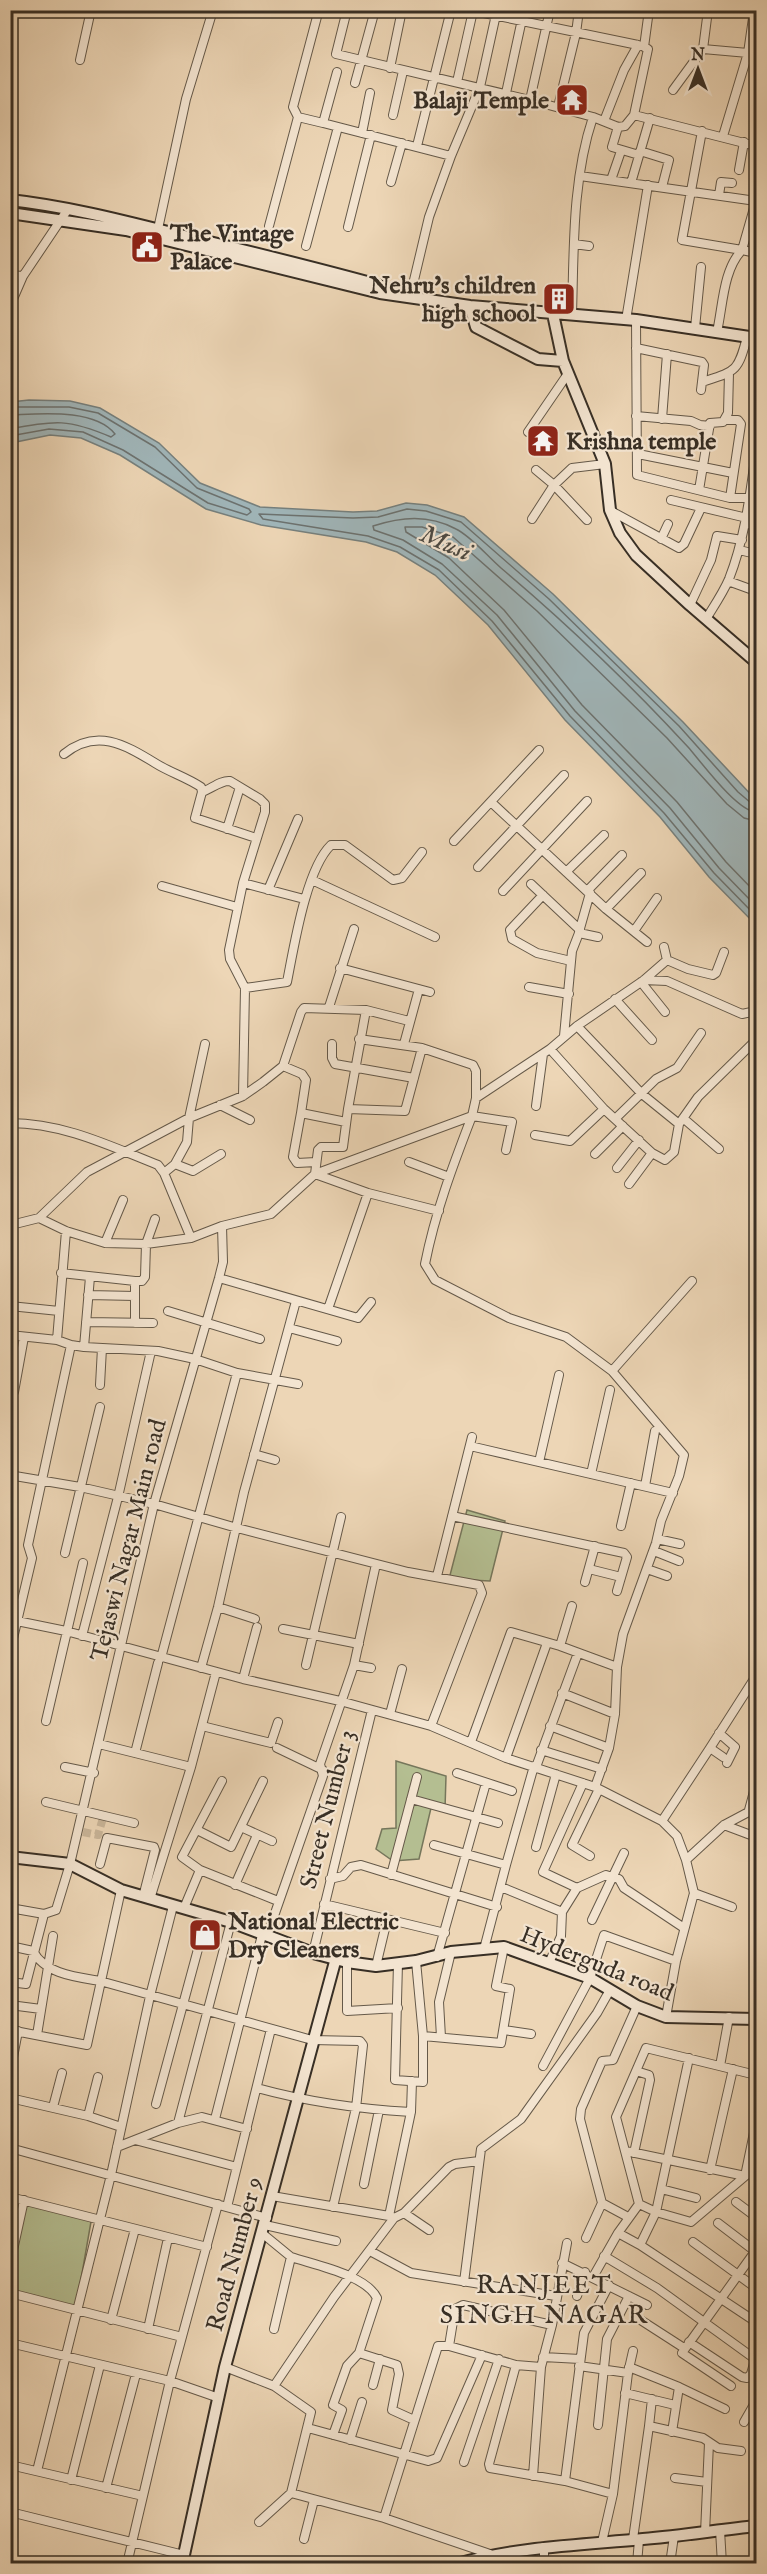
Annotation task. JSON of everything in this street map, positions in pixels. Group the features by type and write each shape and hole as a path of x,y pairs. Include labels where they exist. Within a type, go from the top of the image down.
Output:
{"street":[{"path":"80,60 91,10"},
{"path":"158,229 186,99 213,10"},
{"path":"347,10 336,54 433,78 506,93 593,117 618,128 625,126 634,115 648,48 522,22 496,13 471,11 458,82"},
{"path":"355,83 375,10"},
{"path":"390,68 402,10"},
{"path":"417,146 451,10"},
{"path":"506,93 524,10"},
{"path":"530,100 550,10"},
{"path":"558,107 576,33 579,10"},
{"path":"604,121 624,70 641,46 649,10"},
{"path":"673,90 703,49 708,10"},
{"path":"723,136 747,53 754,11"},
{"path":"269,226 298,117 293,107 318,13"},
{"path":"404,296 451,156 480,87 496,13"},
{"path":"703,49 747,53"},
{"path":"393,115 403,71"},
{"path":"323,123 337,72"},
{"path":"348,227 366,134 370,93"},
{"path":"634,115 756,146"},
{"path":"298,117 451,156"},
{"path":"572,314 574,212 583,147 593,117"},
{"path":"631,183 650,118"},
{"path":"306,246 338,127"},
{"path":"618,128 612,147 621,151 668,159 662,187"},
{"path":"702,131 682,240 756,253"},
{"path":"739,170 744,142"},
{"path":"391,182 402,143"},
{"path":"611,180 621,151"},
{"path":"579,176 756,201 742,250 730,269 717,332"},
{"path":"718,195 721,182 732,183"},
{"path":"648,185 631,320 636,348 638,454 636,471 640,478 730,498 750,498"},
{"path":"10,200 68,209 158,229 368,282 404,296"},
{"path":"10,306 23,276 68,209"},
{"path":"10,213 126,230 380,293 470,306 631,320 752,337 741,362 729,373 702,386 704,364 702,362 636,348"},
{"path":"574,244 588,246"},
{"path":"695,328 701,267"},
{"path":"10,275 23,276"},
{"path":"470,306 476,327 538,359 563,361"},
{"path":"553,314 567,375 605,464 610,510 620,533 636,555 690,606 756,662"},
{"path":"662,419 667,354"},
{"path":"725,420 728,413 729,373"},
{"path":"528,432 567,375"},
{"path":"636,416 691,421 710,426"},
{"path":"699,490 710,423 738,420 741,424 730,498"},
{"path":"706,619 728,581 742,540 747,521 756,452"},
{"path":"638,454 733,473"},
{"path":"532,519 554,484 572,468 581,465 605,464"},
{"path":"536,470 554,484 587,520"},
{"path":"671,500 756,525"},
{"path":"610,510 676,547 681,547 702,508"},
{"path":"661,539 668,524"},
{"path":"690,606 711,560 717,536 742,540"},
{"path":"739,550 756,554"},
{"path":"728,581 750,589"},
{"path":"64,754 78,743 99,740 140,752 155,763 201,787 202,792 195,818 256,838"},
{"path":"454,841 539,750"},
{"path":"478,867 564,776"},
{"path":"202,792 214,788 225,780 265,804 243,883 229,950 230,958 245,988 243,1096"},
{"path":"227,830 240,787"},
{"path":"504,891 587,801"},
{"path":"491,802 606,909 647,942"},
{"path":"268,890 298,819"},
{"path":"566,872 604,835"},
{"path":"245,988 287,982 304,900 324,852 331,845 345,845 393,880 402,878 422,852"},
{"path":"564,1036 571,961 588,892 622,855"},
{"path":"606,909 641,873"},
{"path":"312,880 435,937"},
{"path":"243,883 304,900"},
{"path":"531,884 579,932 598,937"},
{"path":"162,886 237,908"},
{"path":"543,896 510,930 512,939 537,953 571,961"},
{"path":"634,932 657,898"},
{"path":"329,1007 354,929"},
{"path":"664,947 667,960"},
{"path":"667,960 688,969 713,975 716,973 723,952"},
{"path":"476,1098 546,1052 577,1026 642,981 667,960"},
{"path":"340,968 430,992"},
{"path":"642,981 668,981 742,1014 756,1011"},
{"path":"642,981 665,1012"},
{"path":"529,987 569,994"},
{"path":"404,1044 419,989"},
{"path":"615,999 652,1040"},
{"path":"11,1223 39,1218 87,1172 189,1118 243,1096 283,1066 300,1012 308,1006 366,1010 409,1021"},
{"path":"315,1174 319,1148 343,1147 354,1068 366,1010"},
{"path":"577,1026 642,1094 719,1149"},
{"path":"615,1119 656,1078 677,1068 701,1033"},
{"path":"360,1039 422,1048 473,1065 476,1071 476,1098 472,1116 449,1177 430,1238 425,1264 435,1281 509,1318 566,1337 612,1371 684,1455 673,1493 661,1521 654,1551 623,1635 617,1667 615,1714 609,1748 597,1788 572,1845 590,1856"},
{"path":"546,1052 652,1153 665,1160 674,1152 681,1121 698,1097 756,1040"},
{"path":"164,1173 175,1164 186,1143 205,1044"},
{"path":"332,1044 332,1058 335,1064 414,1078"},
{"path":"348,1109 405,1111 422,1048"},
{"path":"536,1106 546,1052"},
{"path":"283,1066 302,1074 306,1080 292,1157 297,1163 316,1162"},
{"path":"220,1105 250,1119"},
{"path":"535,1135 570,1141 604,1109"},
{"path":"301,1113 346,1122"},
{"path":"39,1218 66,1231 105,1243 146,1244 191,1238 222,1226 271,1214 315,1174 472,1116 512,1122 506,1150"},
{"path":"10,1123 36,1123 67,1131 158,1165 164,1173 191,1238"},
{"path":"595,1154 623,1126"},
{"path":"617,1168 639,1140"},
{"path":"628,1184 652,1153"},
{"path":"175,1164 193,1172 221,1154"},
{"path":"409,1162 449,1177"},
{"path":"315,1174 368,1193 439,1212"},
{"path":"328,1309 368,1193"},
{"path":"105,1243 123,1200"},
{"path":"62,1273 141,1281 145,1277 146,1244 155,1219"},
{"name":"Tejaswi Nagar Main road","path":"44,1914 56,1910 81,1832 154,1504 223,1262 222,1226"},
{"path":"57,1340 66,1231"},
{"path":"84,1347 90,1277"},
{"path":"219,1278 358,1318 370,1302"},
{"path":"135,1281 135,1323"},
{"path":"612,1371 692,1281"},
{"path":"88,1295 135,1296"},
{"path":"201,1668 218,1607 254,1454 296,1301"},
{"path":"10,1306 59,1311"},
{"path":"168,1311 260,1339"},
{"path":"86,1322 153,1323"},
{"path":"289,1328 337,1341"},
{"path":"10,1335 57,1340 71,1346 151,1351 195,1359 237,1373 298,1384"},
{"path":"14,1392 24,1337"},
{"path":"11,1646 32,1558 28,1545 71,1346"},
{"path":"100,1385 102,1348"},
{"path":"82,1636 151,1351"},
{"path":"135,1753 237,1373"},
{"path":"539,1462 559,1375"},
{"path":"591,1474 610,1390"},
{"path":"65,1553 100,1407"},
{"path":"645,1486 655,1431"},
{"path":"437,1576 472,1437"},
{"path":"470,1446 673,1493"},
{"path":"254,1454 275,1460"},
{"path":"15,1476 80,1487 154,1504 376,1564 479,1585 482,1593 431,1726"},
{"path":"621,1526 631,1483"},
{"path":"452,1516 595,1546 626,1555 617,1591"},
{"path":"306,1665 341,1517"},
{"path":"657,1539 680,1544"},
{"path":"585,1582 595,1546"},
{"path":"654,1551 679,1561"},
{"path":"46,1721 83,1563"},
{"path":"215,2119 240,2020 265,1936 323,1776 320,1764 354,1665 376,1564"},
{"path":"589,1569 621,1577"},
{"path":"647,1569 667,1576"},
{"path":"560,1646 572,1606"},
{"path":"218,1607 255,1618"},
{"path":"17,1621 66,1631 160,1660 340,1701 431,1726 506,1758 597,1788 662,1821 677,1836 694,1893 676,1961 666,2018"},
{"path":"243,1679 257,1627"},
{"path":"283,1629 359,1644"},
{"path":"471,1742 508,1635 515,1632 617,1667"},
{"path":"506,1758 547,1643"},
{"path":"484,1949 535,1766 578,1653"},
{"path":"354,1665 371,1668"},
{"path":"390,1714 402,1669"},
{"path":"146,1898 191,1767 215,1676"},
{"path":"662,1821 756,1676"},
{"path":"562,1693 615,1714"},
{"name":"Street Number 3","path":"313,1953 372,1710"},
{"path":"202,1726 271,1743 278,1722"},
{"path":"550,1726 609,1748"},
{"path":"710,1748 725,1760 735,1747 719,1733"},
{"path":"99,1744 191,1767"},
{"path":"277,1748 323,1770"},
{"path":"541,1750 602,1769"},
{"path":"65,1767 94,1773"},
{"path":"457,1773 512,1791"},
{"path":"536,1847 556,1774"},
{"path":"391,1875 417,1776"},
{"path":"222,1781 182,1857 200,1870 278,1900"},
{"path":"197,1830 231,1847 263,1781"},
{"path":"437,1957 486,1783"},
{"path":"577,1888 543,1872 583,1783"},
{"path":"686,1860 724,1825 753,1809 756,1784"},
{"path":"411,1799 498,1823"},
{"path":"46,1802 134,1823"},
{"path":"724,1825 756,1837"},
{"path":"241,1827 272,1840"},
{"path":"235,1885 257,1835"},
{"path":"100,1863 105,1840 109,1838 154,1847 146,1898"},
{"path":"434,1845 506,1865"},
{"path":"592,1920 624,1853"},
{"name":"Hyderguda road","path":"10,1857 70,1864 121,1890 231,1922 313,1953 341,1960 376,1966 416,1961 451,1952 504,1947 590,1978 637,2006 666,2018 756,2019"},
{"path":"330,1879 343,1876 356,1865 496,1907"},
{"path":"37,2471 111,2175 150,1996 178,1907 200,1870"},
{"path":"549,1963 561,1936 562,1912 577,1888 606,1875 618,1879 624,1888 684,1928"},
{"path":"501,1887 562,1912"},
{"path":"10,2073 14,2030 87,2045 121,1890"},
{"path":"694,1893 732,1907"},
{"path":"324,1904 444,1933"},
{"path":"10,1908 44,1914 26,1984 10,1982"},
{"path":"156,2104 207,1916"},
{"path":"376,1966 387,1920"},
{"path":"178,2123 231,1922"},
{"path":"543,2066 590,1978 604,1935 676,1961"},
{"path":"37,2035 53,1936"},
{"path":"10,1946 33,1951 38,1960 67,1975 100,1981 312,2040 360,2041 363,2045 356,2108 333,2207"},
{"path":"423,2036 501,2043 510,1989 496,1986 504,1947"},
{"path":"441,2037 439,2002 451,1952"},
{"path":"341,1960 346,2011 398,2008"},
{"name":"Road Number 9","path":"183,2559 225,2367 265,2226 312,2040 341,1960"},
{"path":"398,1963 395,2080 423,2082 423,2036 416,1961"},
{"path":"464,2282 481,2149 521,2119 597,2013 610,1990"},
{"path":"10,2005 41,2009"},
{"path":"586,2238 602,2203 580,2119 581,2109 603,2061 613,2060 637,2006"},
{"path":"720,2066 729,2017"},
{"path":"227,2207 271,2029"},
{"path":"504,2030 531,2034"},
{"path":"639,2204 630,2152 616,2117 646,2048 756,2075"},
{"path":"640,2245 656,2212 688,2058"},
{"path":"710,2170 733,2069"},
{"path":"630,2152 650,2080 649,2074 636,2071"},
{"path":"52,2107 62,2073"},
{"path":"88,2116 98,2077"},
{"path":"274,2386 349,2276 370,2252 392,2217 411,2112 412,2081"},
{"path":"257,2088 298,2099 356,2108 411,2112"},
{"path":"10,2098 88,2116 121,2127"},
{"path":"364,2184 379,2110"},
{"path":"117,2147 178,2123 202,2117 247,2129"},
{"path":"745,2176 756,2123"},
{"path":"135,2140 237,2167"},
{"path":"10,2148 218,2204 265,2226 336,2241"},
{"path":"630,2152 745,2176"},
{"path":"272,2196 392,2217 404,2213 449,2167 454,2164 479,2161"},
{"path":"639,2204 656,2212 691,2222 756,2167"},
{"path":"661,2189 696,2198"},
{"path":"10,2197 207,2247"},
{"path":"10,2265 24,2200"},
{"path":"736,2202 756,2217"},
{"path":"602,2203 628,2217"},
{"path":"127,2564 170,2381 218,2204"},
{"path":"577,2296 628,2217 639,2204"},
{"path":"404,2213 429,2230"},
{"path":"718,2223 756,2251 682,2353 732,2386"},
{"path":"265,2226 291,2257 349,2276 373,2289 377,2298 359,2353 347,2366 333,2405 342,2410 333,2435"},
{"path":"111,2320 135,2229"},
{"path":"618,2233 721,2297 756,2322"},
{"path":"148,2329 168,2238"},
{"path":"693,2242 756,2288"},
{"path":"533,2476 541,2367 552,2325 567,2243"},
{"path":"370,2252 411,2273 556,2296"},
{"path":"604,2256 657,2288 756,2357 751,2374 747,2378 742,2377 639,2319"},
{"path":"274,2329 291,2257"},
{"path":"562,2263 647,2305"},
{"path":"564,2481 584,2333 609,2285"},
{"path":"10,2294 182,2337"},
{"path":"598,2424 607,2339 629,2296"},
{"path":"449,2346 455,2309 463,2306 552,2325"},
{"path":"10,2343 65,2358 170,2381 219,2398"},
{"path":"384,2518 438,2346 449,2346 516,2364 541,2367"},
{"path":"602,2542 613,2494 628,2370 633,2351"},
{"path":"359,2353 397,2365 399,2374 392,2410 414,2420"},
{"path":"308,2428 428,2461 437,2458 482,2355"},
{"path":"543,2357 605,2369 628,2370 679,2387 725,2409"},
{"path":"373,2385 380,2359"},
{"path":"464,2462 499,2359"},
{"path":"516,2364 489,2464 493,2470 564,2481 613,2494"},
{"path":"71,2480 100,2365"},
{"path":"225,2367 274,2386 309,2409 311,2416 291,2493 259,2522"},
{"path":"106,2488 136,2374"},
{"path":"672,2432 679,2387"},
{"path":"625,2393 675,2404"},
{"path":"637,2564 636,2540 652,2399"},
{"path":"744,2422 756,2401"},
{"path":"350,2440 362,2402"},
{"path":"649,2426 703,2439 718,2448 741,2451"},
{"path":"705,2533 709,2443"},
{"path":"10,2465 143,2496"},
{"path":"675,2478 707,2482"},
{"path":"291,2493 384,2518 497,2557"},
{"path":"304,2539 314,2500"},
{"path":"10,2512 133,2542 183,2559"},
{"path":"457,2564 544,2547 636,2540 756,2526"},
{"path":"720,2530 722,2564"},
{"path":"670,2564 674,2536"},
{"path":"544,2547 544,2564"}],"green space":[{"path":"467,1510 505,1521 490,1581 449,1579"},
{"path":"396,1761 446,1776 445,1809 431,1808 419,1859 393,1861 376,1849 382,1829 396,1828"},
{"path":"25,2204 92,2216 76,2308 11,2293 11,2274"}],"water":[{"name":"Musi","path":"70,401 100,408 159,443 200,483 260,507 353,512 377,511 406,503 427,505 464,517 553,594 683,722 756,800 756,925 709,877 660,817 565,720 488,625 435,575 397,552 366,542 261,525 206,509 120,455 81,438 50,435 11,443 11,402"}],"tunnel":[{"path":"83,1832 98,1835 103,1818"}],"place":[{"name":"Balaji Temple","path":"572,100"},
{"name":"The Vintage Palace","path":"147,247"},
{"name":"Nehru's children high school","path":"559,299"},
{"name":"Krishna temple","path":"543,441"},
{"name":"National Electric Dry Cleaners","path":"205,1935"}],"district":[{"name":"RANJEET SINGH NAGAR","path":"544,2299"}]}
